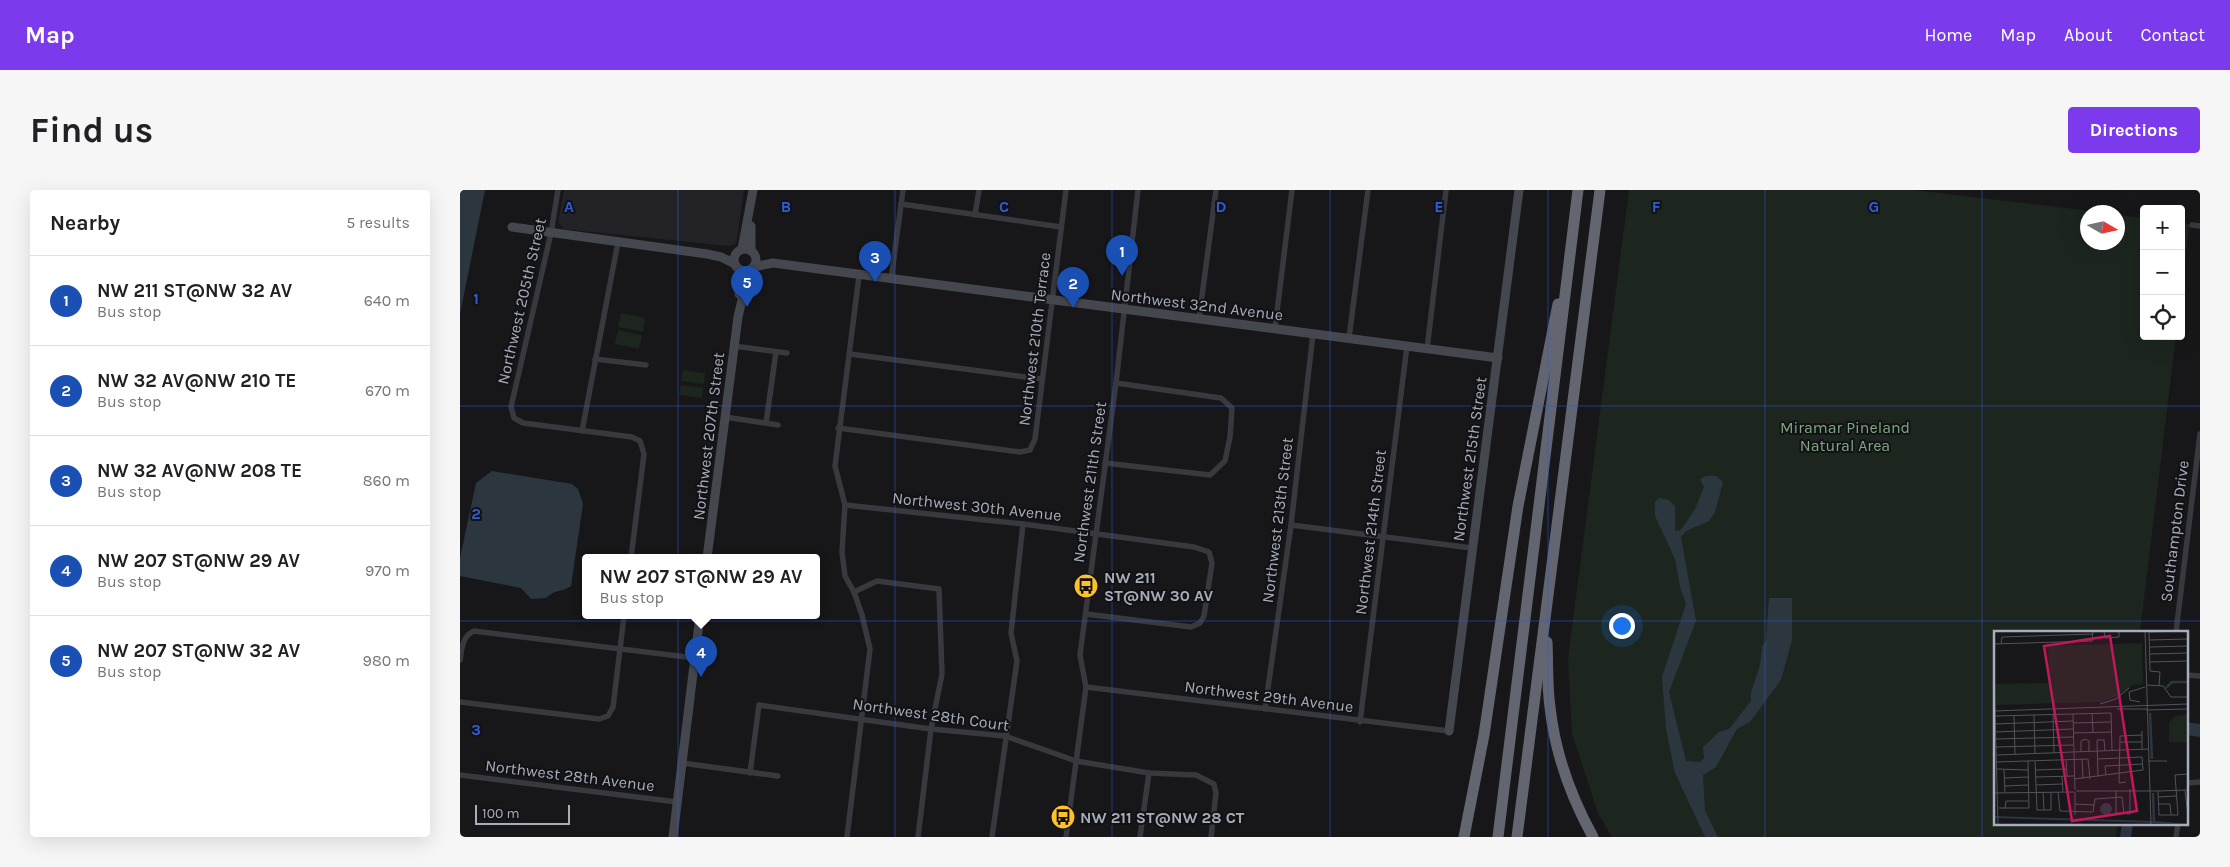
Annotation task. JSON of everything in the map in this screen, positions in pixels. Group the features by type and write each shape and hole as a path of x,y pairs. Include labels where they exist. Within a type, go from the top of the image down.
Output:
{"highway":[{"path":"1498,837 1578,190"},
{"path":"1517,837 1600,190"},
{"path":"1464,837 1483,742 1503,593 1528,454 1555,312 1567,281"},
{"path":"1545,613 1548,684 1554,733 1575,802 1593,837"}],"street":[{"name":"Northwest 205th Street","path":"558,190 551,233 511,407 514,418 523,423 582,431"},
{"path":"512,228 721,257 746,252 753,190"},
{"path":"891,280 903,190"},
{"path":"976,215 979,190"},
{"name":"Northwest 210th Terrace","path":"838,428 1020,452 1030,450 1035,439 1066,190"},
{"name":"Northwest 211th Street","path":"1066,837 1086,687 1080,655 1116,383 1138,190"},
{"path":"1199,319 1216,190"},
{"path":"1275,328 1292,190"},
{"path":"1349,338 1368,190"},
{"path":"1427,349 1446,190"},
{"name":"Northwest 215th Street","path":"1449,731 1457,685 1472,548 1519,190"},
{"path":"901,204 1061,227"},
{"path":"2192,225 2200,226"},
{"path":"618,242 582,431 632,437 640,441 644,454 632,554"},
{"name":"Northwest 32nd Avenue","path":"746,252 773,263 859,276 1498,358"},
{"name":"Northwest 207th Street","path":"708,554 738,316 751,268 756,261 746,252 734,258 737,267 738,316"},
{"path":"721,257 737,267"},
{"name":"Northwest 32nd Avenue","path":"737,267 751,268 773,263"},
{"path":"847,837 860,718 870,649 854,592 844,576 842,552 845,505 834,466 859,276"},
{"name":"Northwest 213th Street","path":"1265,709 1291,525 1313,334"},
{"path":"734,346 787,353"},
{"name":"Northwest 214th Street","path":"1360,722 1408,346"},
{"path":"766,423 776,352"},
{"path":"850,354 1041,379"},
{"path":"596,359 646,366"},
{"path":"1105,463 1210,475 1225,461 1230,437 1232,408 1221,398 1116,383"},
{"path":"725,417 778,425"},
{"name":"Southampton Drive","path":"2176,631 2200,434"},
{"name":"Northwest 30th Avenue","path":"845,505 1023,524 1194,547 1209,552 1212,563 1204,616 1200,623 1191,627 1086,614"},
{"path":"992,837 1017,661 1011,633 1023,524"},
{"path":"1291,525 1472,548"},
{"path":"854,592 877,582 939,589 942,674 931,729 918,837"},
{"path":"460,702 599,719 608,716 613,707 624,619"},
{"path":"673,837 700,619"},
{"path":"460,660 464,640 468,634 482,632 695,658"},
{"name":"Northwest 29th Avenue","path":"1086,687 1360,722 1449,731"},
{"name":"Northwest 28th Court","path":"750,773 759,705 931,729 1005,736 1076,761 1149,773 1196,775 1214,784 1216,793 1210,837"},
{"path":"682,764 778,776"},
{"path":"1140,837 1149,773"},
{"name":"Northwest 28th Avenue","path":"460,775 677,802"},
{"path":"2176,837 2178,824"}],"shaded area":[{"path":"460,190 485,190 460,314"},
{"path":"564,190 744,190 736,244 729,246 564,229 558,222"},
{"path":"492,471 572,484 578,489 583,504 571,586 546,598 531,599 521,588 460,576 460,558 476,483"},
{"path":"1706,476 1716,476 1723,482 1715,512 1709,521 1686,531 1681,537 1696,621 1669,692 1686,761 1700,762 1704,758 1703,747 1719,732 1729,729 1751,701 1751,693 1760,665 1762,647 1766,640 1769,598 1792,598 1792,640 1781,680 1750,722 1737,729 1716,767 1703,775 1705,811 1718,837 1705,837 1675,773 1666,729 1662,677 1686,604 1680,587 1675,559 1655,516 1655,502 1659,498 1669,500 1675,506 1675,531 1681,530 1695,509 1704,487 1700,479"},
{"path":"2188,722 2200,724 2200,737 2188,735"},
{"path":"2122,824 2133,824 2131,837 2120,837"}],"green space":[{"name":"Miramar Pineland Natural Area","path":"1629,190 1913,190 2080,210 2080,250 2125,250 2125,216 2140,218 2140,340 2176,340 2140,631 1994,631 1994,824 2118,824 2116,837 1612,837 1598,813 1572,734 1568,658"},
{"path":"2185,223 2192,225 2189,228 2185,260"},
{"path":"621,313 645,318 643,332 618,327"},
{"path":"618,330 642,335 639,349 615,344"},
{"path":"683,370 705,373 704,384 681,381"},
{"path":"681,385 703,388 702,398 679,395"}],"place":[{"name":"NW 211 ST@NW 32 AV","path":"1122,276"},
{"name":"NW 32 AV@NW 208 TE","path":"875,282"},
{"name":"NW 207 ST@NW 32 AV","path":"747,307"},
{"name":"NW 32 AV@NW 210 TE","path":"1073,308"},
{"name":"NW 211 ST@NW 30 AV","path":"1086,586"},
{"name":"NW 207 ST@NW 29 AV","path":"701,677"},
{"name":"NW 211 ST@NW 28 CT","path":"1063,817"}]}
